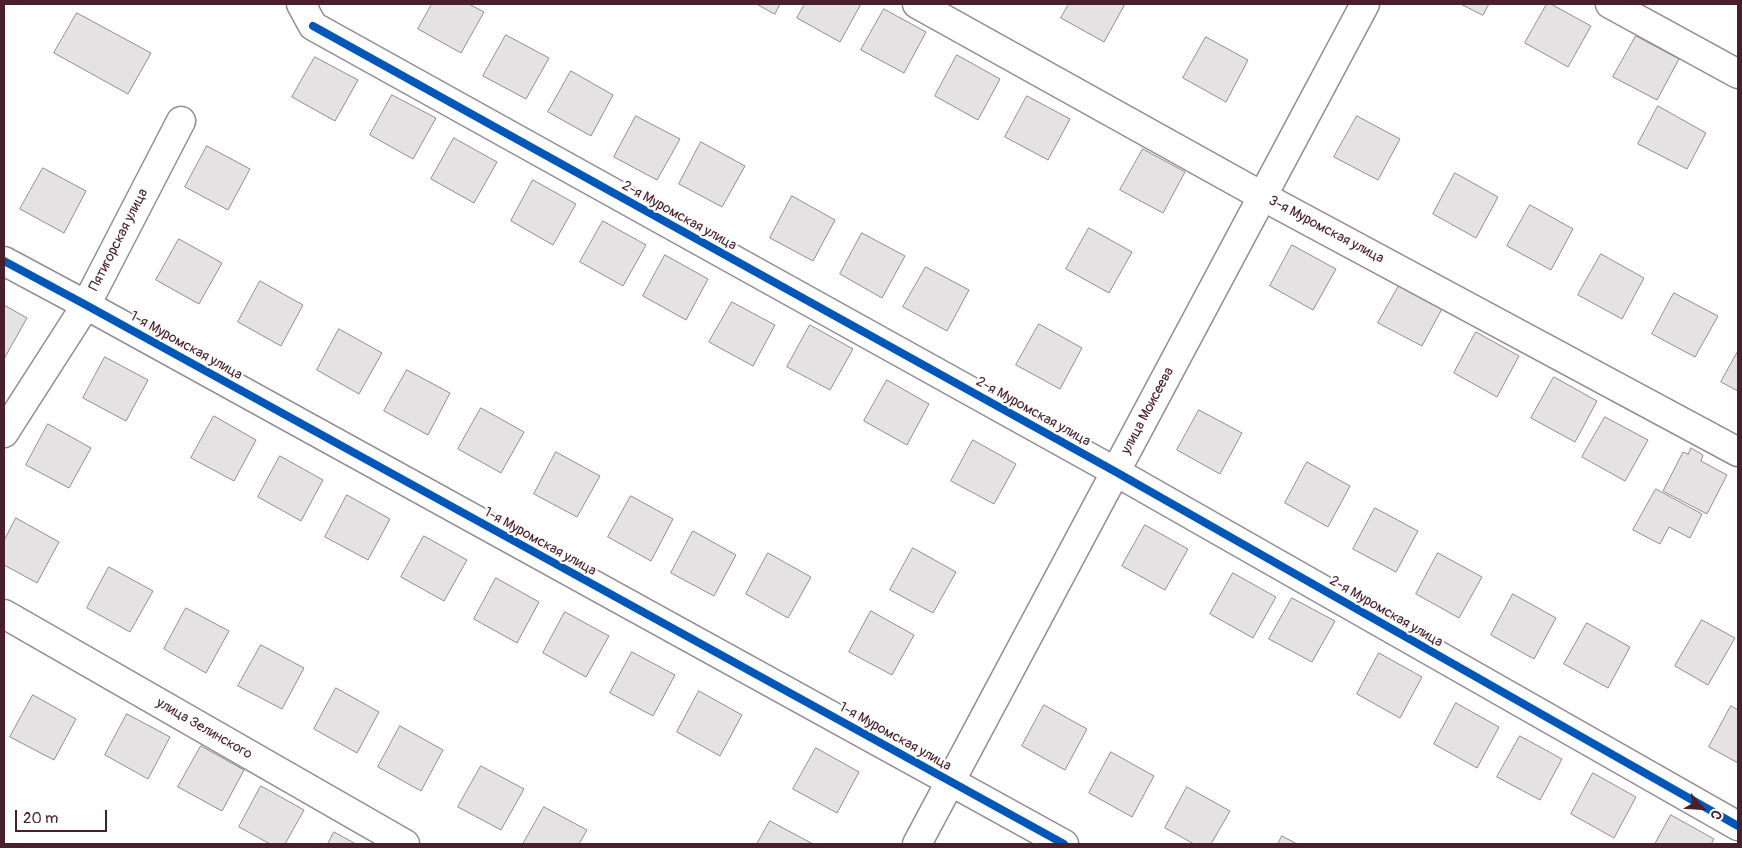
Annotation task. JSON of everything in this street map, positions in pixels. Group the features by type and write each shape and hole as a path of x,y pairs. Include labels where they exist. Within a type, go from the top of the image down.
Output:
{"street":[{"name":"3-я Муромская улица","path":"917,4 1262,196 1738,452"},
{"name":"улица Моисеева","path":"917,844 1365,4"},
{"path":"1610,4 1738,74"},
{"name":"2-я Муромская улица","path":"307,15 1738,826"},
{"name":"Пятигорская улица","path":"4,433 86,305 181,121"},
{"name":"1-я Муромская улица","path":"4,262 86,305 1064,844"},
{"name":"улица Зелинского","path":"4,614 405,844"}],"building":[{"path":"432,4 469,4 484,12 461,53 418,29"},
{"path":"757,4 780,4 775,14"},
{"path":"805,4 861,4 840,42 797,18"},
{"path":"1069,4 1125,4 1104,42 1061,18"},
{"path":"1461,4 1489,4 1483,15"},
{"path":"1547,4 1551,4 1591,26 1568,67 1525,43"},
{"path":"884,9 926,32 904,73 861,50"},
{"path":"77,13 151,53 128,94 54,53"},
{"path":"506,35 549,58 526,99 483,76"},
{"path":"1636,36 1679,59 1657,100 1613,77"},
{"path":"1206,37 1248,60 1226,102 1183,78"},
{"path":"957,55 1000,79 978,120 935,96"},
{"path":"315,57 358,80 335,121 292,97"},
{"path":"571,71 613,95 591,136 548,112"},
{"path":"392,95 436,118 413,159 370,135"},
{"path":"1027,96 1070,119 1048,160 1005,137"},
{"path":"1658,106 1706,133 1687,169 1638,144"},
{"path":"636,116 680,139 657,180 614,157"},
{"path":"1357,116 1400,139 1378,180 1334,157"},
{"path":"454,138 497,162 474,203 431,179"},
{"path":"701,142 745,166 722,207 679,184"},
{"path":"207,146 250,169 228,210 185,187"},
{"path":"1143,149 1185,172 1163,213 1120,190"},
{"path":"43,168 86,191 64,233 20,209"},
{"path":"1455,173 1498,197 1476,238 1433,214"},
{"path":"533,180 576,204 553,245 511,221"},
{"path":"792,196 835,220 813,261 770,238"},
{"path":"1530,205 1573,229 1551,270 1507,246"},
{"path":"603,221 646,245 623,286 580,262"},
{"path":"1089,228 1132,252 1109,293 1066,269"},
{"path":"862,233 905,256 882,298 840,274"},
{"path":"179,239 222,263 199,304 156,280"},
{"path":"1292,245 1336,269 1313,310 1270,286"},
{"path":"1601,254 1644,278 1622,319 1578,295"},
{"path":"665,255 708,279 686,320 643,296"},
{"path":"926,267 969,290 947,331 903,307"},
{"path":"260,281 303,305 281,346 238,322"},
{"path":"1401,282 1444,305 1422,346 1378,323"},
{"path":"1674,293 1718,316 1695,357 1652,334"},
{"path":"732,302 775,325 753,366 709,342"},
{"path":"4,305 27,318 4,359"},
{"path":"1039,324 1082,348 1060,389 1016,365"},
{"path":"810,325 853,349 830,390 787,367"},
{"path":"339,329 382,353 359,394 317,370"},
{"path":"1476,332 1519,356 1497,397 1454,373"},
{"path":"1738,351 1738,391 1721,382"},
{"path":"105,357 148,380 126,421 83,398"},
{"path":"407,370 450,393 428,435 384,411"},
{"path":"1554,377 1597,401 1575,442 1531,418"},
{"path":"887,380 929,404 907,445 864,421"},
{"path":"481,408 524,432 501,473 458,449"},
{"path":"1199,410 1242,433 1220,474 1177,450"},
{"path":"214,416 256,440 234,481 191,458"},
{"path":"1605,417 1648,440 1625,481 1582,457"},
{"path":"48,424 91,448 69,488 26,465"},
{"path":"973,440 1016,464 994,504 951,481"},
{"path":"1691,448 1703,455 1701,461 1727,475 1707,514 1663,491 1683,452 1688,454"},
{"path":"556,452 600,476 577,517 534,494"},
{"path":"280,456 323,480 301,521 258,497"},
{"path":"1307,462 1350,486 1328,527 1285,503"},
{"path":"1656,489 1702,514 1690,538 1669,527 1660,544 1633,530"},
{"path":"347,495 390,519 368,560 325,537"},
{"path":"631,496 673,519 651,561 608,537"},
{"path":"1375,508 1418,531 1396,572 1353,549"},
{"path":"16,518 59,542 37,583 4,565 4,541"},
{"path":"1145,525 1188,549 1165,590 1122,566"},
{"path":"693,531 736,555 714,596 671,573"},
{"path":"424,536 467,560 444,601 401,577"},
{"path":"913,548 956,572 933,613 890,590"},
{"path":"768,553 811,577 788,618 746,594"},
{"path":"1438,553 1482,577 1459,618 1416,594"},
{"path":"109,567 153,591 130,632 87,608"},
{"path":"1233,573 1276,597 1253,638 1210,614"},
{"path":"496,578 539,602 517,643 474,619"},
{"path":"1513,594 1556,618 1534,659 1491,635"},
{"path":"1292,598 1335,621 1312,662 1269,639"},
{"path":"186,608 229,631 206,673 164,649"},
{"path":"871,611 914,635 892,675 849,652"},
{"path":"565,612 609,636 586,677 543,653"},
{"path":"1702,620 1735,638 1708,685 1675,666"},
{"path":"1587,623 1630,647 1608,688 1564,664"},
{"path":"261,645 304,668 282,709 238,686"},
{"path":"632,652 675,675 653,716 610,693"},
{"path":"1379,653 1422,677 1400,718 1357,694"},
{"path":"336,688 379,712 357,753 314,729"},
{"path":"699,691 742,715 720,756 677,732"},
{"path":"33,695 76,719 54,760 10,737"},
{"path":"1456,703 1499,727 1477,768 1434,744"},
{"path":"1044,705 1087,729 1065,770 1022,746"},
{"path":"1731,706 1738,710 1738,763 1709,747"},
{"path":"127,714 170,737 148,779 105,755"},
{"path":"400,726 443,750 421,791 378,767"},
{"path":"1520,736 1562,759 1540,800 1497,777"},
{"path":"201,746 244,770 222,811 178,787"},
{"path":"816,748 859,772 837,813 793,789"},
{"path":"1111,752 1154,776 1132,817 1089,793"},
{"path":"481,766 524,789 501,830 458,807"},
{"path":"1593,773 1636,797 1614,838 1571,814"},
{"path":"261,786 304,810 285,844 270,844 239,827"},
{"path":"1187,787 1230,811 1211,844 1194,844 1165,828"},
{"path":"544,807 587,830 579,844 523,844"},
{"path":"1671,815 1714,839 1711,844 1655,844"},
{"path":"770,821 813,844 757,844"},
{"path":"334,832 356,844 328,844"},
{"path":"1282,836 1297,844 1278,844"}],"cycle path":[{"path":"313,26 1116,472 1738,826"},
{"path":"4,261 1064,844"}]}
